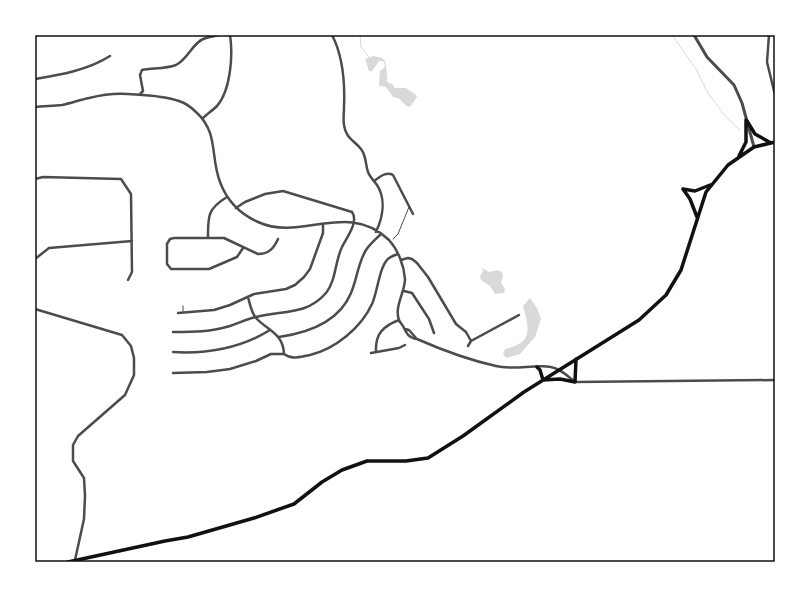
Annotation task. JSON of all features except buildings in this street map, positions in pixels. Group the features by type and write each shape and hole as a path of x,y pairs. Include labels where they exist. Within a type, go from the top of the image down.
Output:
{"main road":[{"path":"746,120 755,134 773,142"},
{"path":"739,157 746,142 746,120"},
{"path":"68,562 188,537 254,518 294,504 322,482 342,470 367,462 406,462 428,458 463,436 543,380 639,320 666,295 681,270 706,192 728,165 754,147 773,142"},
{"path":"698,218 690,199 683,189 695,191 712,185"},
{"path":"543,380 560,379 575,382 576,359"},
{"path":"537,367 540,370 543,380"}],"street":[{"path":"140,95 143,91 140,75 142,70 154,70 177,64 184,60 203,39 219,35"},
{"path":"203,118 217,106 224,96 230,67 230,35"},
{"path":"332,35 337,44 342,68 344,84 344,124 346,133 362,150 367,160 368,172 379,190 382,200 381,222 376,232"},
{"path":"694,35 707,57 734,85 742,103 754,147"},
{"path":"769,35 767,62 775,94"},
{"path":"35,79 86,67 101,62 110,56"},
{"path":"35,107 62,105 99,95 114,94 165,97 180,101 190,107 203,118 211,134 214,143 217,171 227,197 236,208 244,214 258,222 280,227 354,222 365,225 381,234 388,240 401,260 405,280 404,291 398,310 399,320 406,332 412,338 417,338 464,357 497,366 517,368 548,366 559,370 575,382 775,380"},
{"path":"374,181 385,174 393,175 413,214"},
{"path":"35,179 43,177 120,179 131,194 132,272 128,280"},
{"path":"173,332 212,330 231,326 255,317 304,309 313,304 329,288 341,250 354,222 354,215 352,212 283,191 265,194 245,202 236,208"},
{"path":"208,238 208,216 216,204 227,197"},
{"path":"178,313 214,310 262,292 286,289 295,284 304,277 310,269 323,232 323,224"},
{"path":"279,337 309,331 322,325 345,305 351,294 359,265 366,251 381,234"},
{"path":"243,248 237,257 209,269 176,269 169,267 167,264 167,244 170,239 174,238 224,238 258,254 264,254 274,248 278,239"},
{"path":"35,259 49,248 132,242"},
{"path":"173,373 207,372 230,369 256,361 271,354 284,354 289,358 312,354 328,348 343,339 356,327 372,304 385,264 390,258 398,254"},
{"path":"401,260 408,258 412,259 417,264 432,283 456,324 466,332 471,341"},
{"path":"404,291 412,293 430,319 434,333"},
{"path":"248,297 255,317 279,337 283,346 284,354"},
{"path":"35,309 122,335 131,346 134,358 134,374 125,395 78,436 73,445 73,461 84,478 85,496 84,520 75,560"},
{"path":"468,346 471,341 518,315"},
{"path":"376,352 377,339 384,328 399,320"},
{"path":"174,352 188,353 228,348 248,341 270,330"},
{"path":"371,352 399,348 406,345"}],"lane":[{"path":"393,238 398,234 409,206"},
{"path":"183,306 183,312"}],"shaded area":[{"path":"373,56 384,60 386,64 387,82 392,84 395,88 406,88 416,95 417,97 411,106 408,107 400,99 393,97 386,87 379,86 380,71 385,65 383,61 379,61 372,71 369,71 365,59"},
{"path":"482,268 489,272 497,270 502,272 503,276 501,283 505,289 504,293 495,294 490,286 481,280 480,276 483,271"},
{"path":"530,298 537,308 541,319 535,337 520,354 506,358 503,354 505,349 521,343 527,334 527,321 523,306"}],"waterway":[{"path":"360,35 361,47 369,57"},
{"path":"672,35 696,69 708,93 726,117 740,130"}]}
